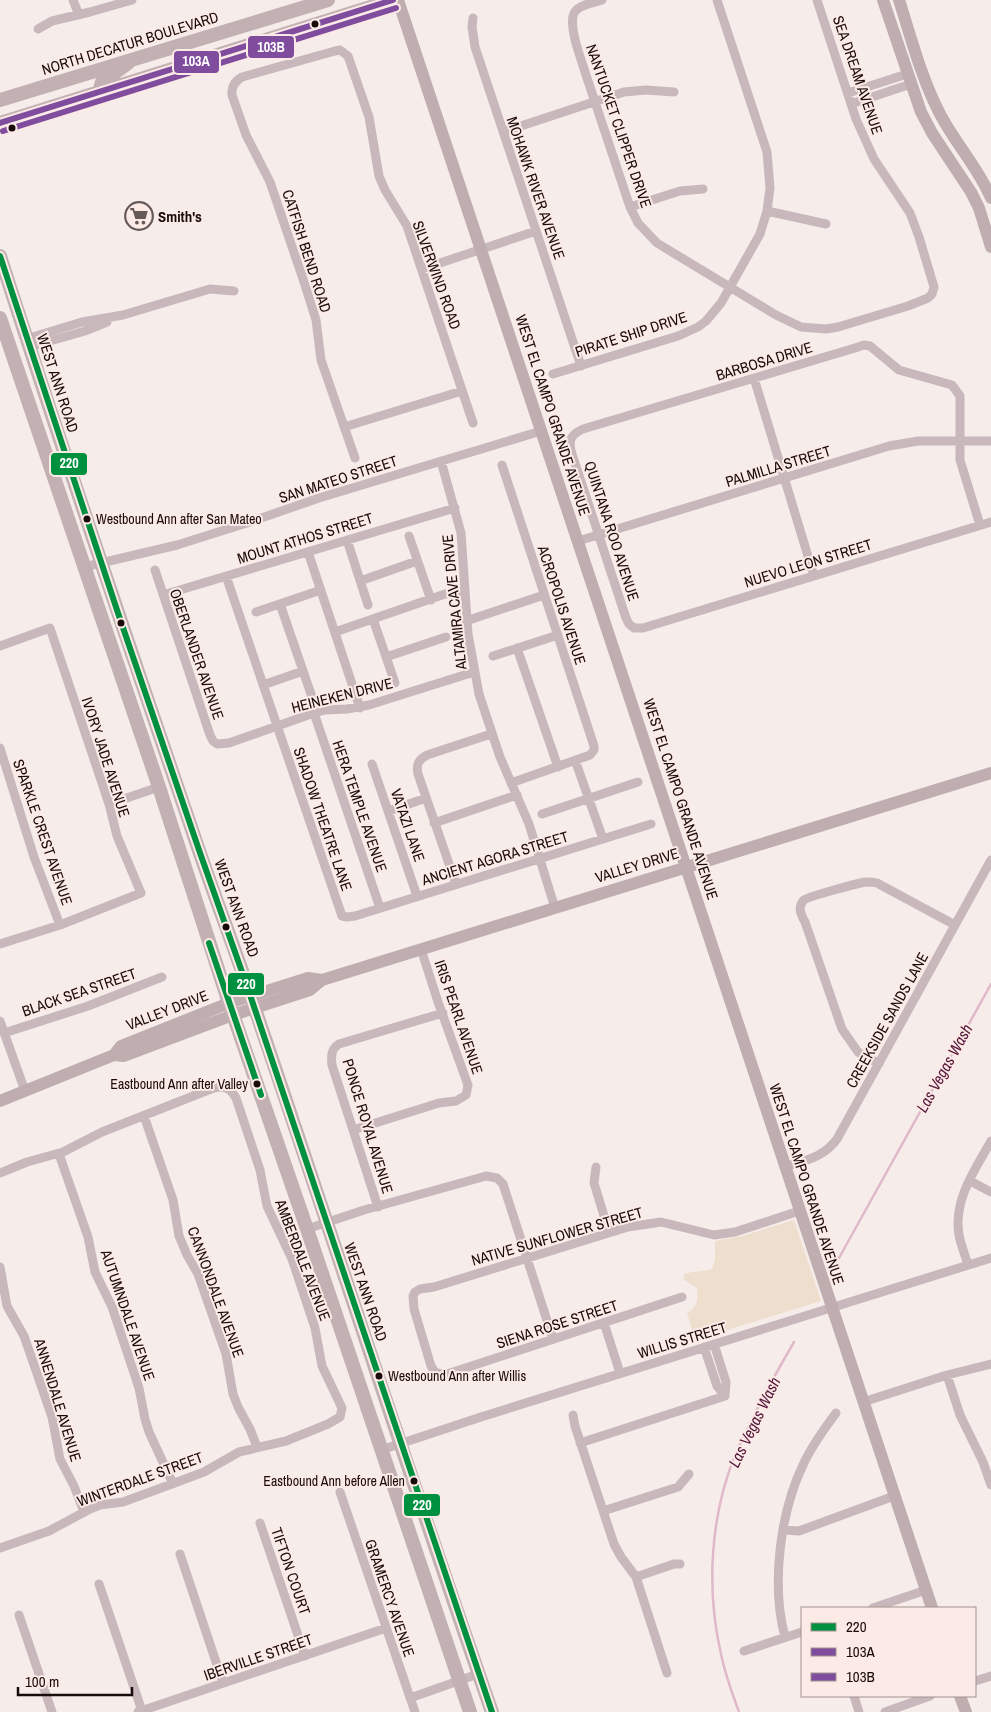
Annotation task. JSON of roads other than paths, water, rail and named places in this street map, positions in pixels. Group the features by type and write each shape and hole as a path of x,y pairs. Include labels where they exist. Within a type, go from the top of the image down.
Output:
{"main road":[{"name":"NORTH DECATUR BOULEVARD","path":"0,100 328,0"},
{"path":"0,123 394,0"},
{"path":"164,49 170,69"},
{"path":"99,92 102,82 134,58"},
{"name":"WEST ANN ROAD","path":"0,256 43,393 100,563 191,829 253,1002 400,1444 492,1712"},
{"path":"0,308 12,330 28,343"},
{"path":"0,318 159,787 231,1009 470,1712"},
{"path":"11,350 24,358 43,393"},
{"path":"159,787 163,743"},
{"path":"159,787 168,790 182,828 191,829"},
{"path":"408,1529 439,1592 446,1599 454,1602"}],"street":[{"path":"73,0 79,15"},
{"path":"38,29 52,21 132,0"},
{"name":"WEST EL CAMPO GRANDE AVENUE","path":"398,0 932,1607"},
{"name":"NANTUCKET CLIPPER DRIVE","path":"602,0 579,8 573,16 579,52 630,208 638,223 657,243 789,322 801,326 826,329 856,322 908,306 928,298 932,294"},
{"name":"PIRATE SHIP DRIVE","path":"553,374 678,336 698,327 714,312 755,245 767,211 770,176 767,152 717,0"},
{"name":"SEA DREAM AVENUE","path":"817,0 861,131 874,159 904,204 914,224 932,278 934,287 932,294"},
{"path":"883,0 921,112 932,133 971,192 991,247"},
{"path":"899,0 923,74 938,111 947,128 980,175 991,198"},
{"name":"MOHAWK RIVER AVENUE","path":"473,18 472,27 475,47 581,366"},
{"name":"SILVERWIND ROAD","path":"233,85 242,77 334,51 340,50 345,53 352,63 369,117 379,176 385,190 407,226 473,423"},
{"path":"851,104 875,96 923,74"},
{"path":"848,93 909,79"},
{"name":"CATFISH BEND ROAD","path":"233,85 232,95 241,122 270,182 311,302 316,320 321,360 355,458"},
{"path":"872,86 875,96"},
{"path":"503,132 635,90 674,92"},
{"path":"630,208 680,191 703,189"},
{"path":"767,211 826,224"},
{"path":"422,269 536,231"},
{"path":"28,343 85,331 123,315 210,289 234,292"},
{"name":"BARBOSA DRIVE","path":"569,441 571,436 583,430 864,345 870,346 899,370 952,385 960,396 960,441"},
{"path":"754,378 814,576"},
{"path":"344,427 462,391"},
{"name":"SAN MATEO STREET","path":"84,567 177,545 319,498 541,431"},
{"name":"PALMILLA STREET","path":"578,541 904,443 938,440 990,440"},
{"name":"QUINTANA ROO AVENUE","path":"569,441 626,618 634,628"},
{"path":"960,441 961,467 980,525"},
{"name":"ALTAMIRA CAVE DRIVE","path":"441,461 455,508 462,548 466,621 474,672 491,734 529,824 555,908"},
{"name":"ACROPOLIS AVENUE","path":"502,465 592,738 594,746 592,753 576,760"},
{"name":"MOUNT ATHOS STREET","path":"163,596 455,508"},
{"name":"NUEVO LEON STREET","path":"634,628 643,628 991,522"},
{"path":"409,536 431,600"},
{"path":"347,540 368,605"},
{"path":"308,552 360,708"},
{"path":"360,581 417,561"},
{"name":"OBERLANDER AVENUE","path":"155,570 210,735 217,744"},
{"name":"SHADOW THEATRE LANE","path":"226,576 339,912 342,916 347,917"},
{"path":"256,612 320,590"},
{"path":"335,632 445,594 464,591"},
{"path":"466,621 544,595"},
{"path":"280,604 312,697"},
{"path":"373,619 395,683"},
{"name":"IVORY JADE AVENUE","path":"0,646 50,628 117,836 141,892 60,925"},
{"path":"493,656 558,634"},
{"path":"386,657 446,637"},
{"path":"517,648 558,767"},
{"path":"263,686 303,672"},
{"name":"HEINEKEN DRIVE","path":"217,744 229,743 325,710 360,708 474,672"},
{"name":"HERA TEMPLE AVENUE","path":"314,713 380,908"},
{"path":"456,884 418,774 417,764 426,755 491,734"},
{"name":"SPARKLE CREST AVENUE","path":"0,748 34,857 60,925"},
{"path":"511,783 576,760 604,839"},
{"name":"VATAZI LANE","path":"372,764 417,896"},
{"name":"VALLEY DRIVE","path":"0,1101 114,1055 121,1046 231,1009 253,1002 310,990 322,980 991,773"},
{"path":"542,814 638,782"},
{"path":"108,804 159,787"},
{"path":"434,823 517,795"},
{"path":"389,811 426,798"},
{"name":"ANCIENT AGORA STREET","path":"347,917 651,824"},
{"name":"CREEKSIDE SANDS LANE","path":"784,1167 818,1157 832,1146 991,860"},
{"path":"879,1064 858,1052 842,1029 802,916 800,907 803,901 812,896 859,884 877,883 955,925"},
{"path":"0,944 60,925"},
{"name":"IRIS PEARL AVENUE","path":"353,1130 439,1103 456,1101 466,1095 468,1085 420,949"},
{"name":"BLACK SEA STREET","path":"4,1033 88,1006 162,977"},
{"name":"PONCE ROYAL AVENUE","path":"378,1207 332,1065 332,1052 334,1047 339,1044 442,1013"},
{"path":"0,1022 25,1091"},
{"name":"AMBERDALE AVENUE","path":"144,1116 219,1086 229,1089 236,1098 260,1170 267,1206 292,1259 315,1328 322,1366 339,1401 342,1413"},
{"path":"0,1173 27,1162 59,1154 102,1132 144,1116"},
{"name":"CANNONDALE AVENUE","path":"144,1116 173,1200 182,1245 198,1274 226,1354 235,1401 257,1447"},
{"path":"968,1265 959,1235 958,1215 960,1203 991,1141"},
{"name":"AUTUMNDALE AVENUE","path":"59,1154 88,1237 95,1272 112,1307 139,1388 145,1419 173,1484"},
{"path":"596,1166 594,1183 609,1232"},
{"path":"307,1229 486,1176 497,1178 503,1184 553,1340"},
{"path":"970,1181 991,1192"},
{"name":"NATIVE SUNFLOWER STREET","path":"440,1374 435,1372 431,1366 414,1309 413,1296 420,1289 434,1287 628,1227 661,1222 714,1235 748,1228 799,1211"},
{"name":"WILLIS STREET","path":"381,1450 620,1373 991,1258"},
{"name":"ANNENDALE AVENUE","path":"0,1267 7,1306 24,1336 52,1417 60,1459 74,1486 84,1512"},
{"name":"SIENA ROSE STREET","path":"440,1374 450,1374 682,1298"},
{"path":"604,1323 620,1373"},
{"path":"714,1344 726,1382 726,1396"},
{"path":"704,1347 717,1386 726,1396"},
{"path":"863,1402 948,1375 991,1364"},
{"path":"948,1375 960,1415 983,1462 991,1485"},
{"path":"580,1443 726,1396"},
{"name":"WINTERDALE STREET","path":"0,1548 49,1532 100,1505 123,1502 204,1472 239,1452 286,1441 328,1424 340,1417 342,1413"},
{"path":"785,1637 781,1621 779,1584 781,1544 791,1497 803,1464 836,1414"},
{"path":"573,1415 574,1426 614,1544 636,1577 667,1673"},
{"path":"603,1511 678,1487 689,1474"},
{"name":"GRAMERCY AVENUE","path":"340,1492 414,1712"},
{"path":"784,1530 799,1531 894,1496"},
{"name":"TIFTON COURT","path":"260,1523 305,1656"},
{"path":"180,1554 224,1683"},
{"path":"636,1577 674,1564 680,1564"},
{"path":"99,1584 140,1711"},
{"path":"875,1607 926,1590"},
{"path":"19,1615 52,1712"},
{"name":"IBERVILLE STREET","path":"140,1711 386,1628"},
{"path":"744,1651 801,1632"},
{"path":"410,1698 478,1674"},
{"path":"976,1681 991,1676"},
{"path":"854,1697 859,1712"},
{"path":"885,1712 927,1697"},
{"path":"960,1697 966,1712"}],"waterway":[{"name":"Las Vegas Wash","path":"839,1258 991,984"},
{"name":"Las Vegas Wash","path":"739,1712 731,1691 716,1629 712,1578 716,1527 727,1477 736,1453 794,1342"}],"place":[{"name":"Smith's","path":"139,216"},
{"name":"Westbound Ann after San Mateo","path":"87,519"},
{"name":"Eastbound Ann after Valley","path":"257,1084"},
{"name":"Westbound Ann after Willis","path":"379,1376"},
{"name":"Eastbound Ann before Allen","path":"414,1481"}]}
